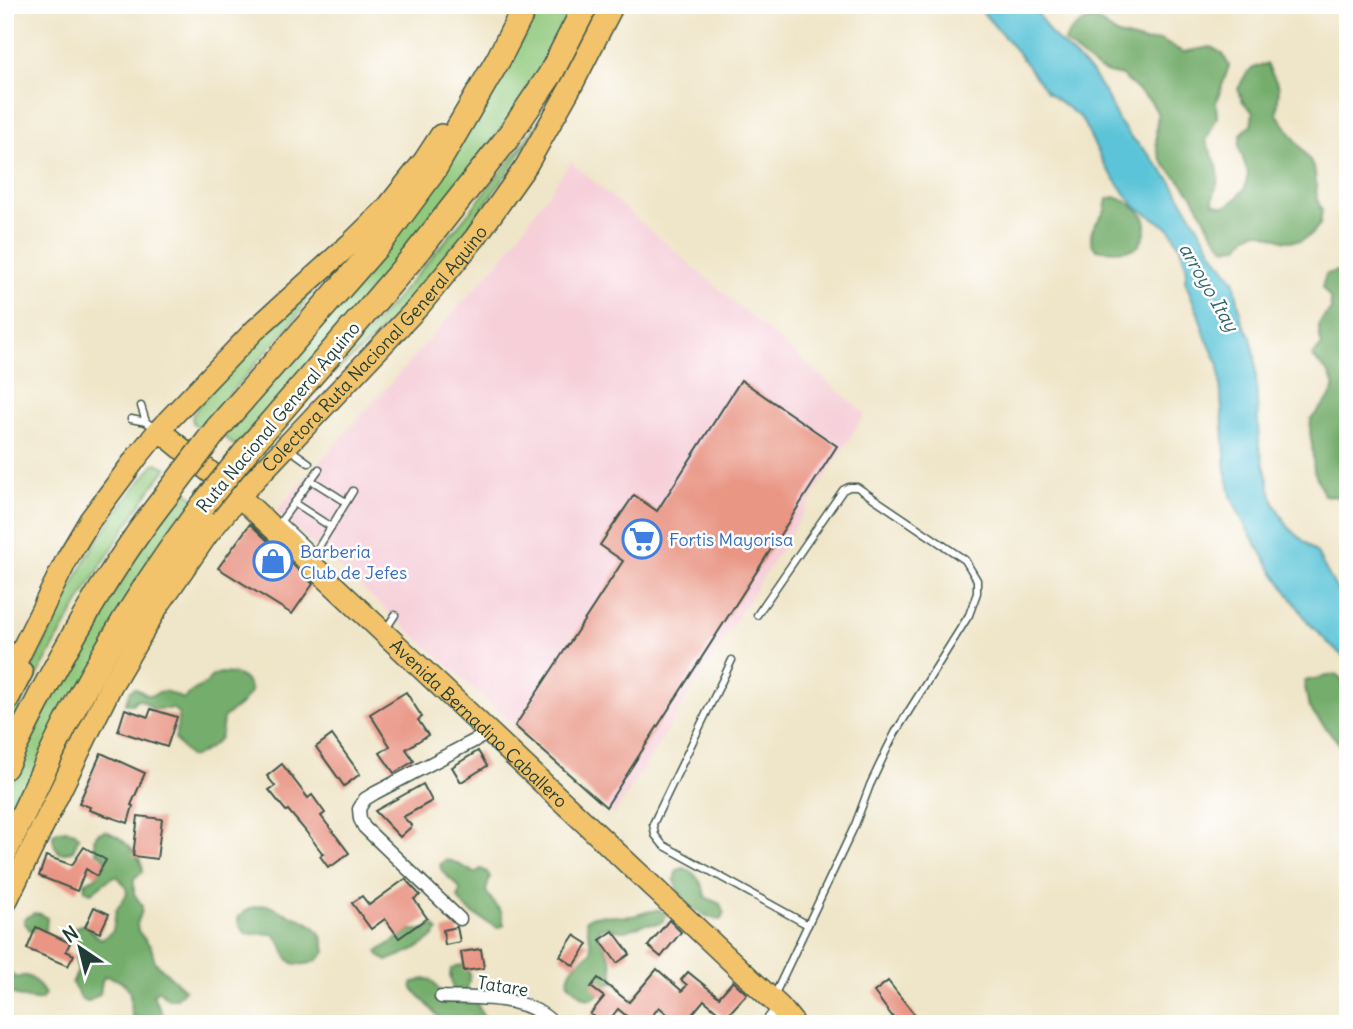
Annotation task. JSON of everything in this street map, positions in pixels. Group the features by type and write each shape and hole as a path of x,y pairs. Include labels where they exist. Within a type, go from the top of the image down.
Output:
{"highway":[{"name":"Ruta Nacional General Aquino","path":"5,767 34,707 117,565 217,429 384,238 432,173 498,60 524,5"},
{"name":"Ruta Nacional General Aquino","path":"5,852 70,715 99,661 159,566 248,449 415,255 506,140 550,75 586,5"}],"main road":[{"path":"5,684 68,557 112,489 158,430 255,330 386,209 424,161 524,5"},
{"name":"Colectora Ruta Nacional General Aquino","path":"5,904 111,686 158,606 239,496 420,305 475,239 526,166 613,5"},
{"path":"5,705 67,583 158,430"},
{"name":"Avenida Bernadino Caballero","path":"158,430 278,525 383,633 778,1014"}],"street":[{"path":"460,919 364,827 359,809 365,799 375,793 489,733"},
{"name":"Tatare","path":"441,997 498,1000 528,1005 547,1016 554,1024"}],"lane":[{"path":"141,407 158,430"},
{"path":"131,419 158,430"},
{"path":"286,447 309,463"},
{"path":"278,525 319,470"},
{"path":"311,480 346,502"},
{"path":"757,615 843,491 849,487 857,487 965,560 977,580 977,593 969,615 895,733 870,785 808,925 778,1014"},
{"path":"312,558 353,491"},
{"path":"294,503 331,527"},
{"path":"383,633 395,615"},
{"path":"732,660 653,824 655,835 663,845 808,925"}],"shaded area":[{"path":"571,162 865,414 614,815 276,511 503,257"}],"green space":[{"path":"542,5 575,5 551,53 518,107 409,247 236,447 224,437 520,43"},
{"path":"1095,19 1118,35 1146,42 1160,40 1183,52 1211,47 1223,54 1229,66 1216,103 1217,117 1206,141 1219,175 1213,203 1225,207 1245,188 1248,173 1239,147 1241,134 1251,125 1253,112 1243,102 1238,89 1248,72 1267,64 1279,87 1277,114 1309,159 1315,172 1317,199 1322,211 1320,224 1311,235 1300,241 1286,241 1258,231 1247,236 1239,246 1227,249 1220,242 1191,194 1160,157 1156,138 1158,114 1151,102 1122,76 1095,67 1064,42 1076,26"},
{"path":"544,115 512,166 440,266 373,340 331,374 467,215"},
{"path":"1114,197 1132,205 1145,219 1145,233 1137,247 1103,250 1095,248 1092,243 1092,230 1105,210 1107,199"},
{"path":"352,252 306,299 299,314 200,428 193,423 192,417 197,408 233,364"},
{"path":"1348,263 1348,495 1337,497 1324,495 1314,471 1311,419 1329,399 1335,386 1329,374 1312,356 1322,346 1319,326 1331,310 1330,298 1322,287 1326,274 1338,271"},
{"path":"157,463 167,468 141,503 88,587 5,737 5,723 86,559 116,512"},
{"path":"182,489 195,498 5,831 5,795 50,699 135,558"},
{"path":"221,673 240,676 247,682 251,692 223,718 219,740 195,756 190,757 175,740 179,714 174,709 153,709 137,699 132,704 125,704 130,691 135,688 147,695 165,691 184,699 214,675"},
{"path":"1337,674 1348,687 1348,762 1345,750 1309,708 1304,681"},
{"path":"67,830 75,832 79,837 73,850 60,853 54,844 53,834"},
{"path":"105,831 124,842 139,859 143,872 134,878 134,894 142,905 138,931 151,947 155,962 185,990 176,999 168,999 158,990 153,995 166,1021 164,1024 136,1023 132,1016 129,990 117,980 105,976 100,994 89,1001 82,1000 72,983 78,971 75,958 78,946 71,935 74,928 87,926 102,939 113,931 116,910 127,894 126,887 118,877 112,877 91,893 85,890 84,883 96,877 106,860 96,852 94,839 98,833"},
{"path":"445,860 475,873 481,869 487,872 490,877 486,891 501,912 504,925 498,928 475,915 460,902 459,887 442,871 440,865"},
{"path":"684,868 699,880 705,897 720,904 724,914 721,920 695,910 681,895 675,878 677,870"},
{"path":"265,905 314,926 324,943 325,952 321,957 315,962 295,964 289,960 274,934 246,934 238,922 239,915 251,908"},
{"path":"660,910 666,915 658,924 645,924 626,931 607,927 599,929 598,935 611,959 614,982 608,983 597,996 588,999 568,983 572,969 591,952 586,920 602,915 626,917"},
{"path":"34,913 47,918 46,929 43,931 30,930 24,922 24,919"},
{"path":"434,925 438,931 415,949 387,961 377,952 411,930 424,930"},
{"path":"463,965 470,976 466,996 475,999 487,1024 445,1024 413,989 412,983 425,979 431,980 443,995 451,994 451,969"},
{"path":"11,973 16,978 25,976 34,981 45,994 41,1000 22,998 5,988 5,975"}],"water":[{"name":"arroyo Itay","path":"976,5 1030,5 1050,33 1091,72 1118,120 1171,181 1216,257 1234,280 1242,322 1251,337 1255,357 1259,446 1274,503 1288,527 1316,552 1348,606 1348,660 1308,622 1272,570 1232,499 1226,470 1219,365 1185,280 1187,269 1180,247 1170,229 1134,205 1105,166 1081,118 1047,92 1015,49"}],"building":[{"path":"741,380 837,446 606,807 515,726 623,561 600,545 634,495 657,511"},
{"path":"250,524 313,584 292,614 218,568"},
{"path":"406,692 422,717 418,720 428,735 406,749 414,761 394,773 380,753 390,746 370,714"},
{"path":"125,709 148,717 151,709 177,717 167,747 118,731"},
{"path":"332,735 360,774 344,786 316,747"},
{"path":"478,751 487,766 461,782 452,767"},
{"path":"101,753 145,773 131,805 133,806 128,823 89,810 90,807 79,803"},
{"path":"282,764 308,798 312,795 325,813 321,816 349,853 332,866 328,867 320,856 323,854 304,829 269,790 275,786 267,776"},
{"path":"423,784 432,801 403,817 412,826 400,837 375,811"},
{"path":"138,816 162,819 157,859 133,856"},
{"path":"84,847 106,860 97,876 86,869 77,891 39,876 46,856 72,865"},
{"path":"405,879 420,895 414,899 427,918 399,938 385,919 371,929 352,903 362,896 369,905"},
{"path":"94,907 109,914 100,933 85,927"},
{"path":"669,920 681,932 661,957 648,946"},
{"path":"36,927 70,943 66,951 74,955 68,966 27,949"},
{"path":"457,927 460,942 445,945 443,930"},
{"path":"613,931 630,954 617,963 600,940"},
{"path":"574,935 588,944 574,966 560,956"},
{"path":"481,949 484,968 464,971 461,952"},
{"path":"657,969 682,991 687,985 681,980 688,972 719,997 733,981 747,994 725,1018 704,1000 684,1024 679,1024 659,1007 646,1024 636,1024 618,1009 606,1024 590,1014 604,997 591,987 598,978 629,1002"},
{"path":"888,981 922,1024 898,1024 874,992"}],"place":[{"name":"Fortis Mayorisa","path":"642,539"},
{"name":"Barberia Club de Jefes","path":"273,561"}]}
